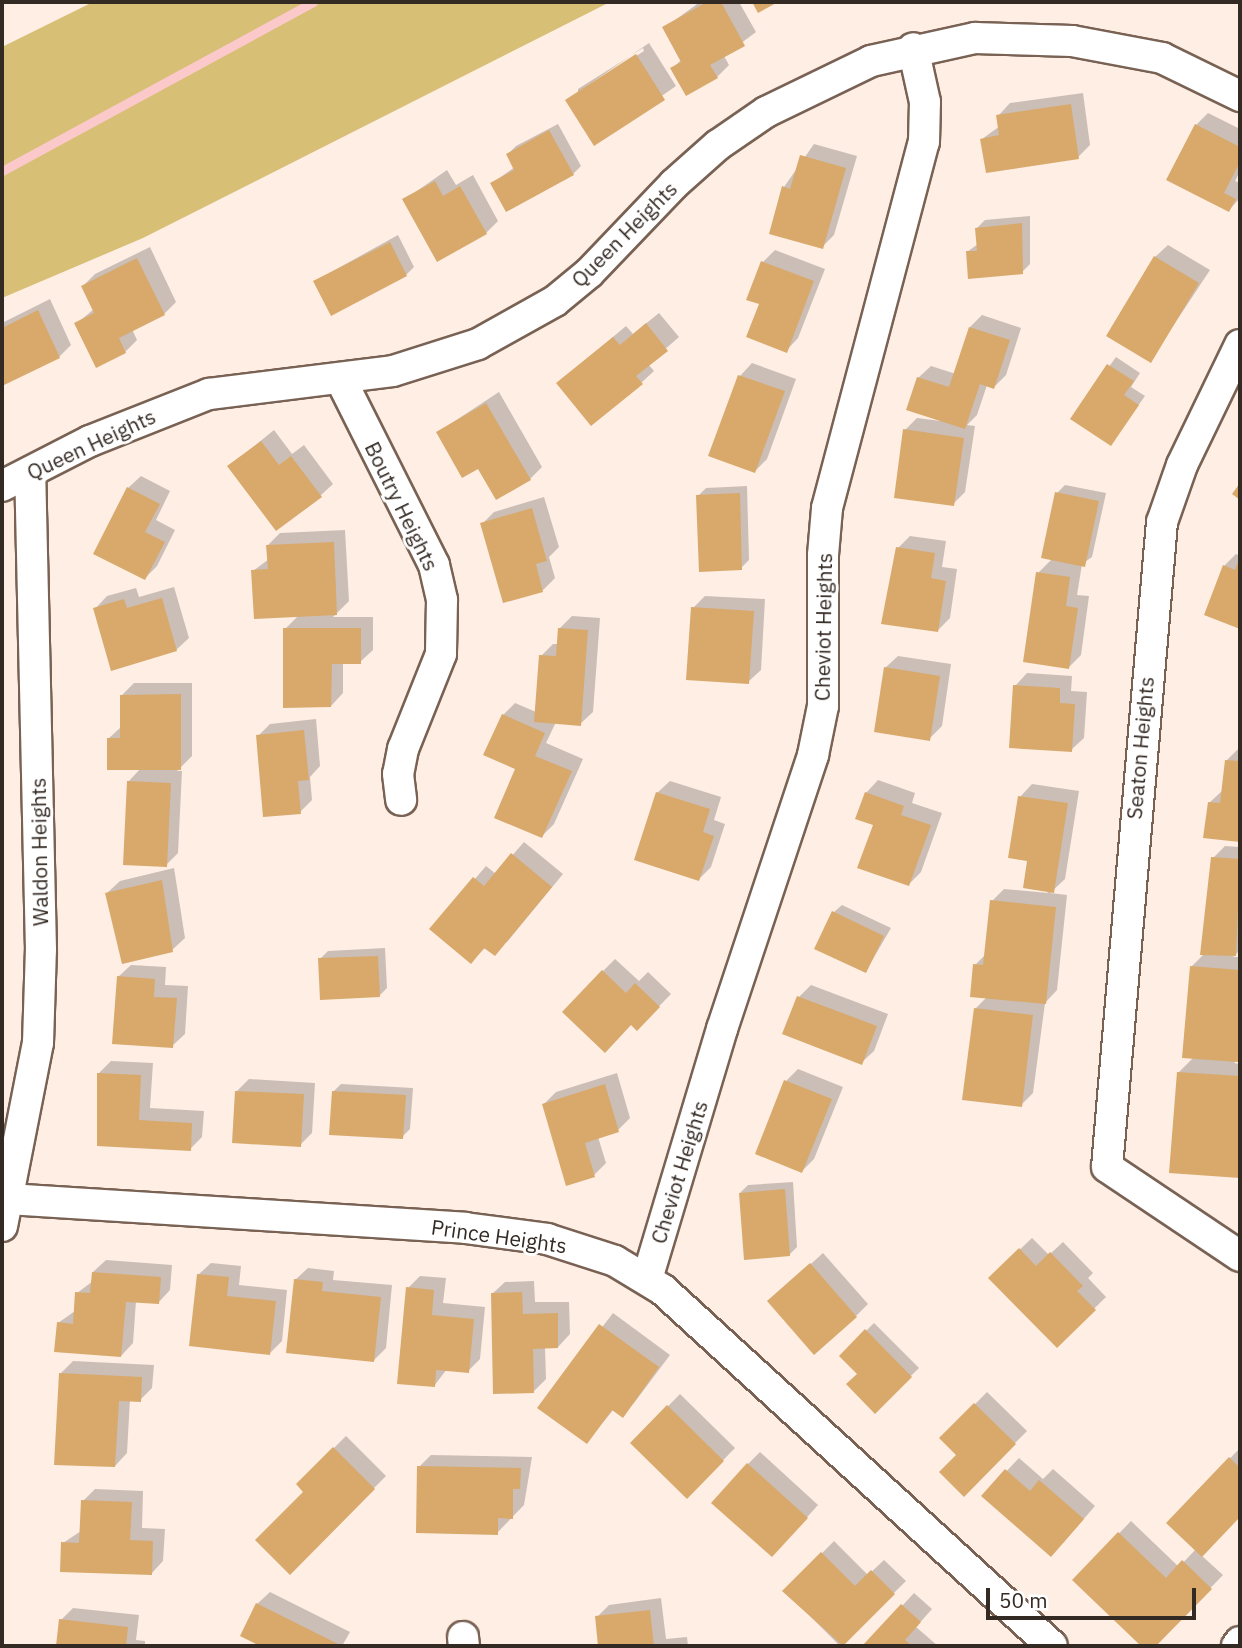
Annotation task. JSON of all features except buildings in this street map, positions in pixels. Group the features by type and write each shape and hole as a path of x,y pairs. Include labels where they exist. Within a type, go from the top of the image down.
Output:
{"street":[{"name":"Queen Heights","path":"2,486 111,431 209,394 340,378 436,360 517,324 589,273 674,184 718,145 817,84 913,48 975,37 1111,46 1162,58 1240,96"},
{"name":"Cheviot Heights","path":"648,1279 722,1029 813,755 823,706 822,555 827,508 924,142 925,102 913,48"},
{"name":"Seaton Heights","path":"1240,345 1182,465 1162,522 1107,1167 1240,1256"},
{"name":"Boutry Heights","path":"340,378 434,565 442,600 442,654 428,697 403,749 398,774 401,800"},
{"name":"Waldon Heights","path":"5,1212 38,1043 41,950 30,474"},
{"name":"Prince Heights","path":"5,1212 465,1228 547,1239 587,1250 648,1279 1052,1646"}],"shaded area":[{"path":"93,2 610,2 143,238 2,298 2,47"}],"waterway":[{"path":"2,171 313,2"}]}
